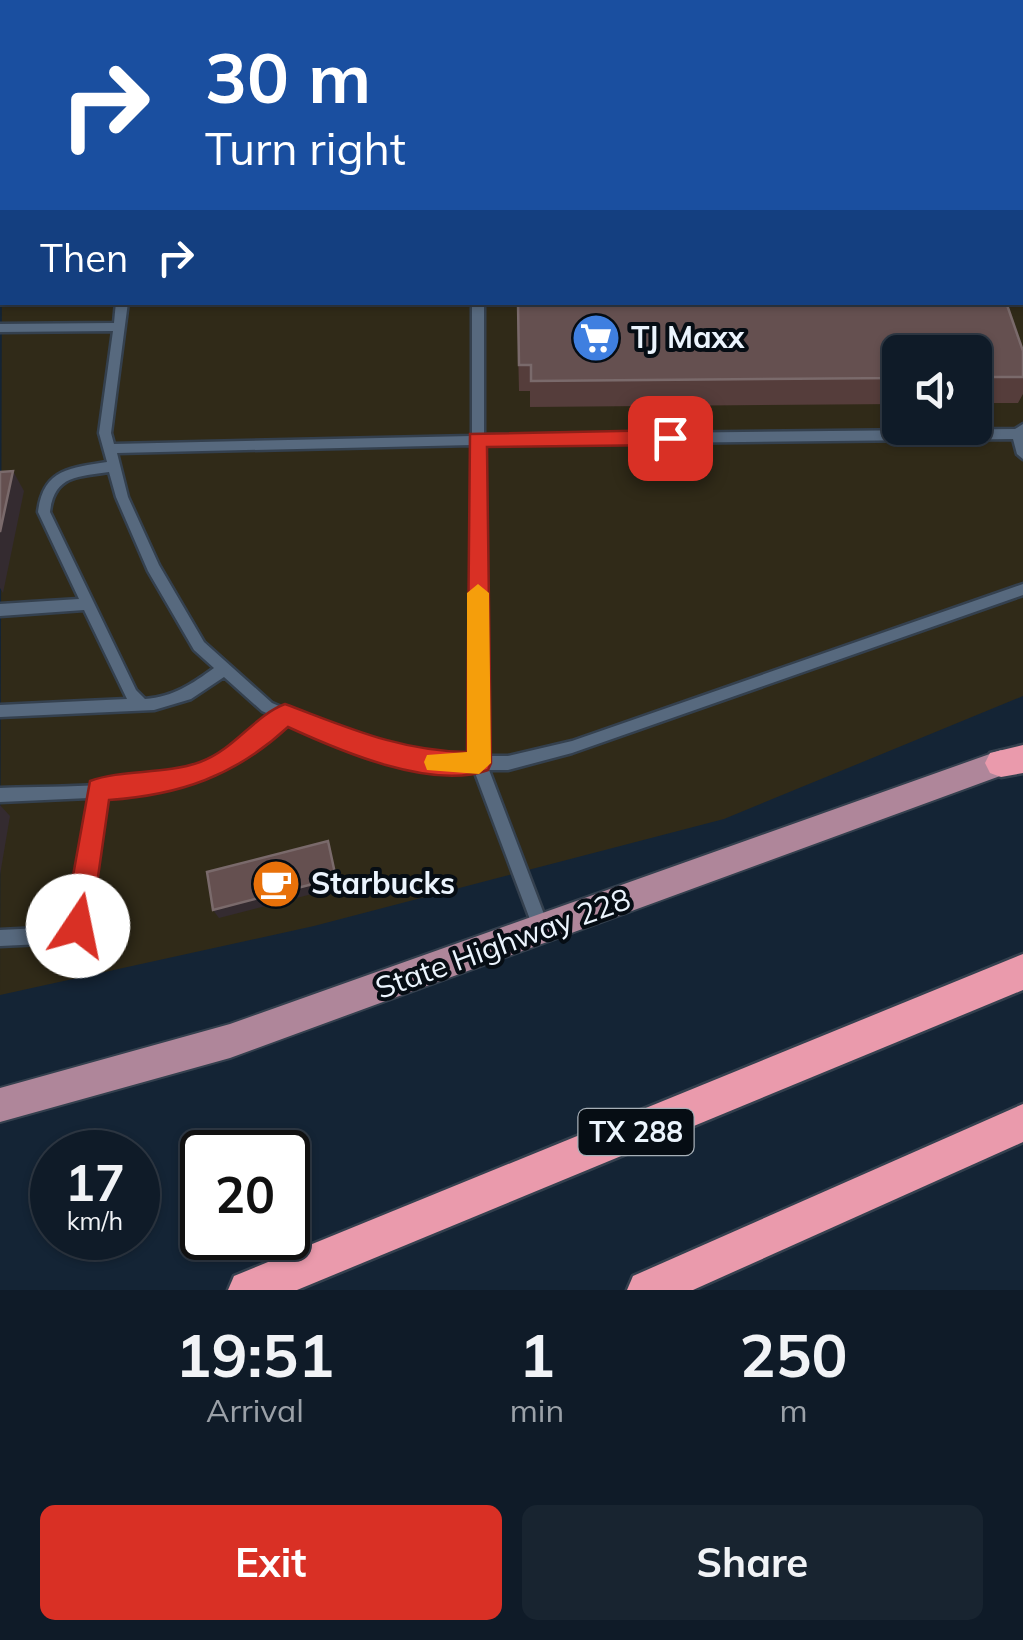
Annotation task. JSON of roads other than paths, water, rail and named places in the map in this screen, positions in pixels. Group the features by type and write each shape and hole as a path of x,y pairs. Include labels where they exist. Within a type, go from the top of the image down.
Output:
{"highway":[{"name":"TX 288","path":"248,1290 1023,972"},
{"path":"647,1290 1023,1123"}],"main road":[{"name":"State Highway 228","path":"0,1105 230,1041 1016,758"}],"lane":[{"path":"121,305 105,433 153,567 199,646 224,669 267,707 343,741 424,762 508,762 572,746 1023,589"},
{"path":"478,305 479,763 542,930"},
{"path":"0,328 116,327"},
{"path":"109,449 1021,431 1023,454"},
{"path":"114,466 51,482 44,491 44,512 130,694 142,705"},
{"path":"0,610 88,604"},
{"path":"0,711 162,705 187,696 224,669"},
{"path":"0,795 151,786 207,772 247,750 285,714"},
{"path":"0,938 64,935 78,926 98,789"}],"place":[{"name":"TJ Maxx","path":"596,338"},
{"name":"Starbucks","path":"276,884"}]}
